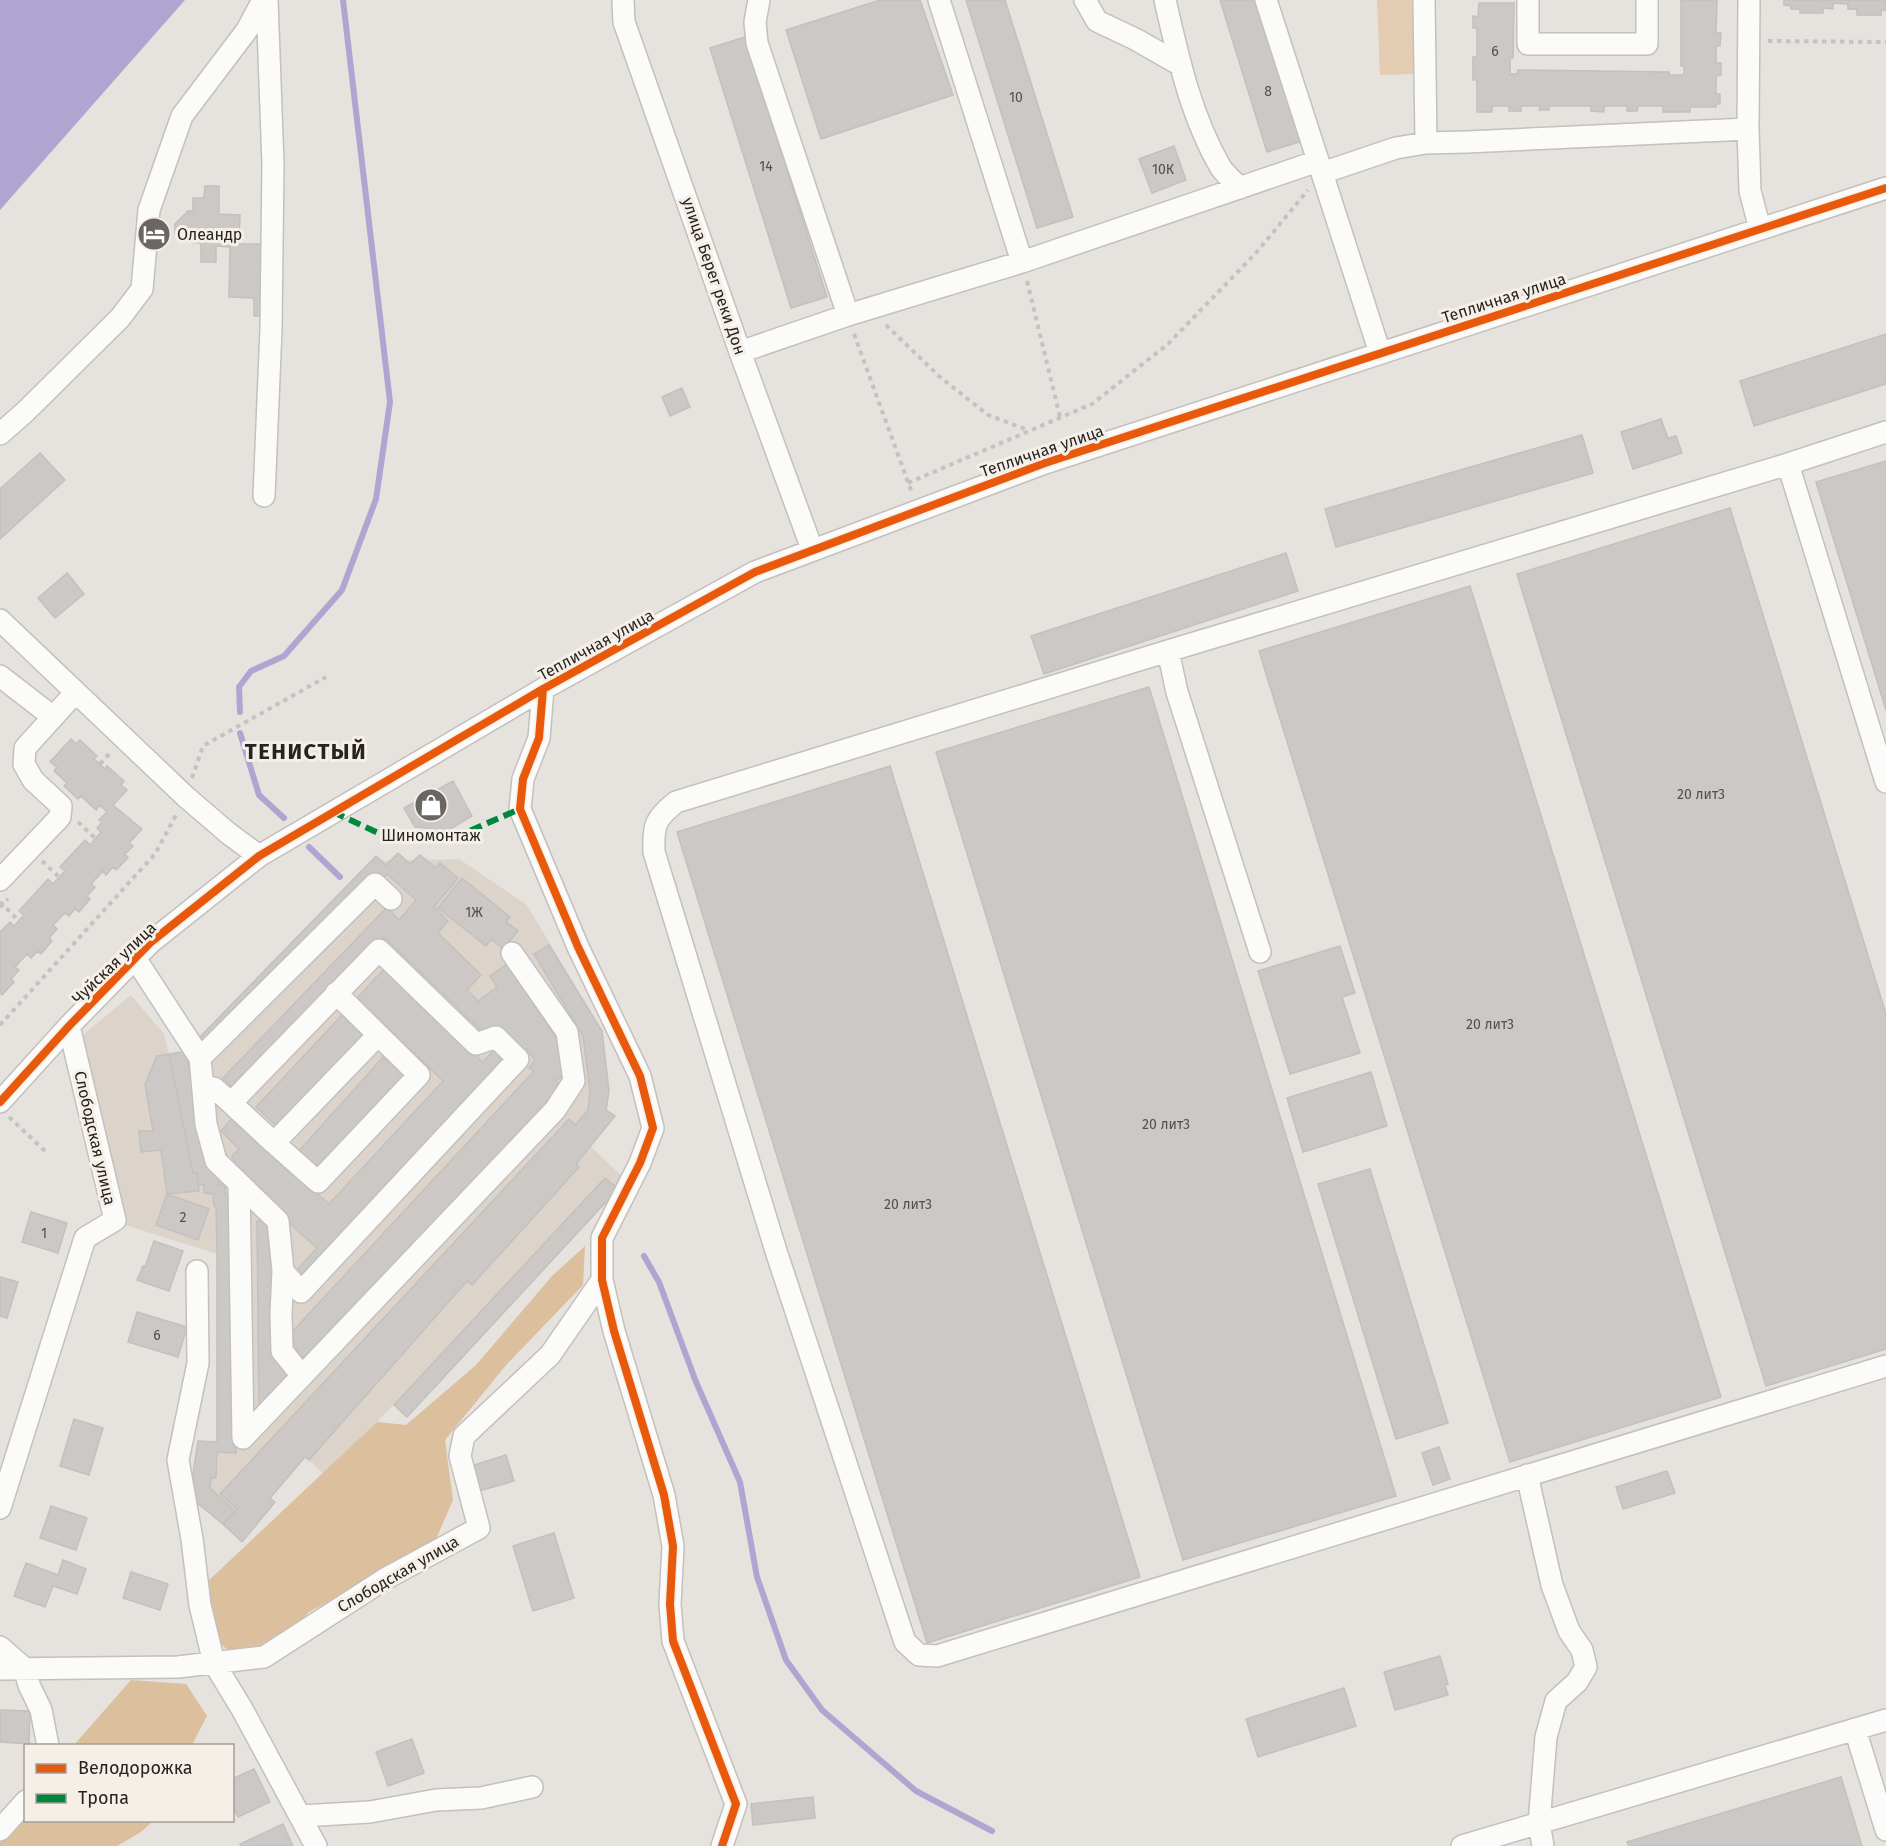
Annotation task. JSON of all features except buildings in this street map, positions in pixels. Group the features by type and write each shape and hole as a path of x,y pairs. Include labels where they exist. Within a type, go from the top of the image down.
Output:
{"street":[{"path":"0,434 120,318 142,289 149,210 182,116 247,30 265,0"},
{"path":"264,496 271,329 273,164 265,0"},
{"name":"улица Берег реки Дон","path":"623,0 624,22 812,549"},
{"path":"939,0 1022,262"},
{"path":"1085,0 1097,21 1179,64"},
{"path":"1165,0 1179,64 1196,114 1222,169 1240,188"},
{"path":"1266,0 1380,353"},
{"path":"1425,0 1426,143"},
{"path":"1527,0 1528,44 1647,44 1647,0"},
{"path":"1749,0 1750,191 1760,229"},
{"path":"762,1 755,22 757,43 848,315"},
{"path":"740,352 848,315 1022,262 1240,188 1396,148 1426,143 1748,129"},
{"name":"Тепличная улица","path":"259,856 543,689 755,572 1045,463 1886,188"},
{"path":"1886,432 1788,464 676,802 662,814 653,829 654,852 776,1251 905,1642 919,1655 937,1656 1886,1366"},
{"path":"1788,464 1886,782"},
{"path":"0,620 186,797 259,856"},
{"path":"1168,651 1181,704 1260,952"},
{"path":"0,676 53,717"},
{"path":"543,689 539,738 523,779 520,809 578,947 640,1076 653,1128 640,1163 602,1238 602,1280 614,1331 664,1495 673,1546 670,1604 673,1641 736,1804 722,1846"},
{"path":"0,880 60,818 61,806 33,780 24,764 26,748 75,693"},
{"name":"Чуйская улица","path":"4,1109 69,1026 151,942 259,856"},
{"path":"200,1058 375,884 391,898"},
{"path":"231,1103 379,950 476,1044 496,1038 518,1059 301,1292 283,1271"},
{"path":"239,1183 243,1438 555,1110 574,1081 567,1032 512,953"},
{"path":"135,958 200,1058 206,1124 216,1161 278,1221 283,1271 282,1351 302,1376"},
{"path":"203,1089 214,1088 318,1182 419,1076 336,993"},
{"name":"Слободская улица","path":"0,1508 85,1238 115,1220 69,1026"},
{"path":"274,1143 378,1035"},
{"path":"197,1270 198,1363 178,1460 192,1539 200,1605 214,1663 242,1709 316,1846"},
{"name":"Слободская улица","path":"0,1669 178,1666 264,1657 385,1579 479,1528 460,1456 464,1436 550,1355 602,1280"},
{"path":"1527,1475 1552,1585 1569,1631 1582,1650 1586,1667 1577,1682 1556,1701 1546,1737 1539,1822 1543,1846"},
{"path":"0,1647 24,1668 41,1710 48,1744"},
{"path":"1461,1846 1886,1720"},
{"path":"1855,1729 1886,1830"},
{"path":"301,1816 369,1812 436,1800 481,1798 532,1787"},
{"path":"0,1830 24,1803"}],"path":[{"path":"1749,40 1886,42"},
{"path":"908,483 1092,404 1168,344 1256,253 1320,167"},
{"path":"1022,262 1060,417"},
{"path":"848,315 918,511"},
{"path":"879,317 940,377 988,415 1028,430"},
{"path":"0,1025 155,854 186,797 203,746 326,677"},
{"path":"0,902 19,921"},
{"path":"4,1109 45,1151"}],"shaded area":[{"path":"0,0 185,0 0,210"},
{"path":"1377,0 1412,0 1415,74 1380,75"},
{"path":"459,859 527,905 602,1031 609,1091 607,1110 615,1116 590,1146 626,1180 407,1417 393,1405 325,1475 305,1457 270,1497 275,1502 242,1542 196,1502 217,1442 217,1254 119,1223 78,1039 131,995 164,1034 169,1054 186,1051 371,861"},
{"path":"585,1246 583,1285 507,1364 445,1440 453,1500 433,1546 309,1612 270,1653 230,1652 214,1638 206,1583 377,1422 406,1425 476,1365 552,1276"},
{"path":"131,1680 186,1684 207,1716 193,1744 75,1744"},
{"path":"24,1803 24,1822 152,1822 141,1832 117,1846 0,1846 0,1831"}],"waterway":[{"path":"240,712 239,687 251,671 284,656 342,590 376,499 390,402 343,0"},
{"path":"240,733 259,795 284,818"},
{"path":"309,847 340,877"},
{"path":"644,1256 659,1282 696,1382 740,1482 757,1577 786,1660 822,1710 916,1791 992,1831"}],"marked path":[{"path":"333,812 387,837 460,835 520,809"}],"cycle path":[{"path":"0,1102 69,1026 151,942 259,856 543,689 755,572 1045,463 1886,188"},
{"path":"543,689 539,738 523,779 520,809 578,947 640,1076 653,1128 640,1163 602,1238 602,1280 614,1331 664,1495 673,1546 670,1604 673,1641 736,1804 722,1846"}],"place":[{"name":"Олеандр","path":"154,234"},
{"name":"Шиномонтаж","path":"431,805"}],"district":[{"name":"ТЕНИСТЫЙ","path":"306,751"}]}
